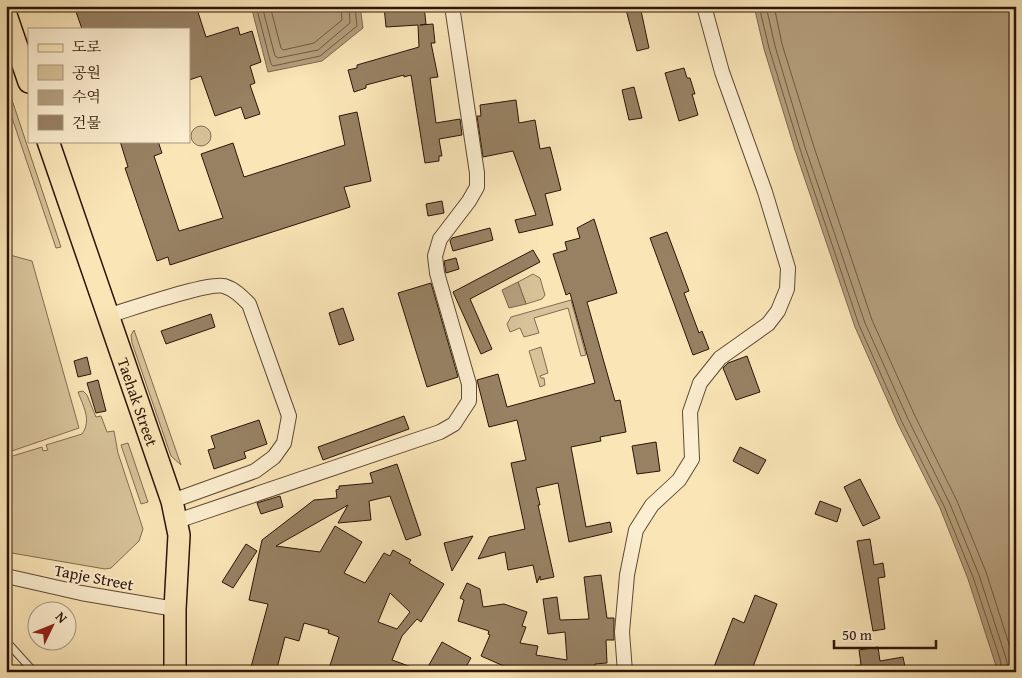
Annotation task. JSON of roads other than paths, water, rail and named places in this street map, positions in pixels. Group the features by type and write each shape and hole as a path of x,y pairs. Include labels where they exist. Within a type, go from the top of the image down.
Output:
{"main road":[{"path":"6,15 28,79"},
{"name":"Taehak Street","path":"48,142 175,511 179,535 175,609 175,672"}],"street":[{"path":"175,511 440,432 454,424 469,401 469,384 437,273 435,256 440,239 469,201 476,188 476,173 452,6"},
{"path":"625,672 622,632 627,575 636,530 652,505 679,480 692,459 690,412 700,383 720,358 768,324 778,311 787,289 788,268 765,192 722,72 704,6"},
{"path":"107,316 205,287 223,285 238,292 248,304 289,416 284,443 274,457 255,471 175,511"},
{"name":"Tapje Street","path":"6,576 81,593 175,609"}],"lane":[{"path":"6,642 34,672"}],"water":[{"path":"251,6 360,6 363,28 322,61 268,72"},
{"path":"754,6 1016,6 1016,672 998,672 968,579 940,508 898,424 855,327 795,150 764,49"},
{"path":"518,282 526,304 509,308 502,290"}]}
